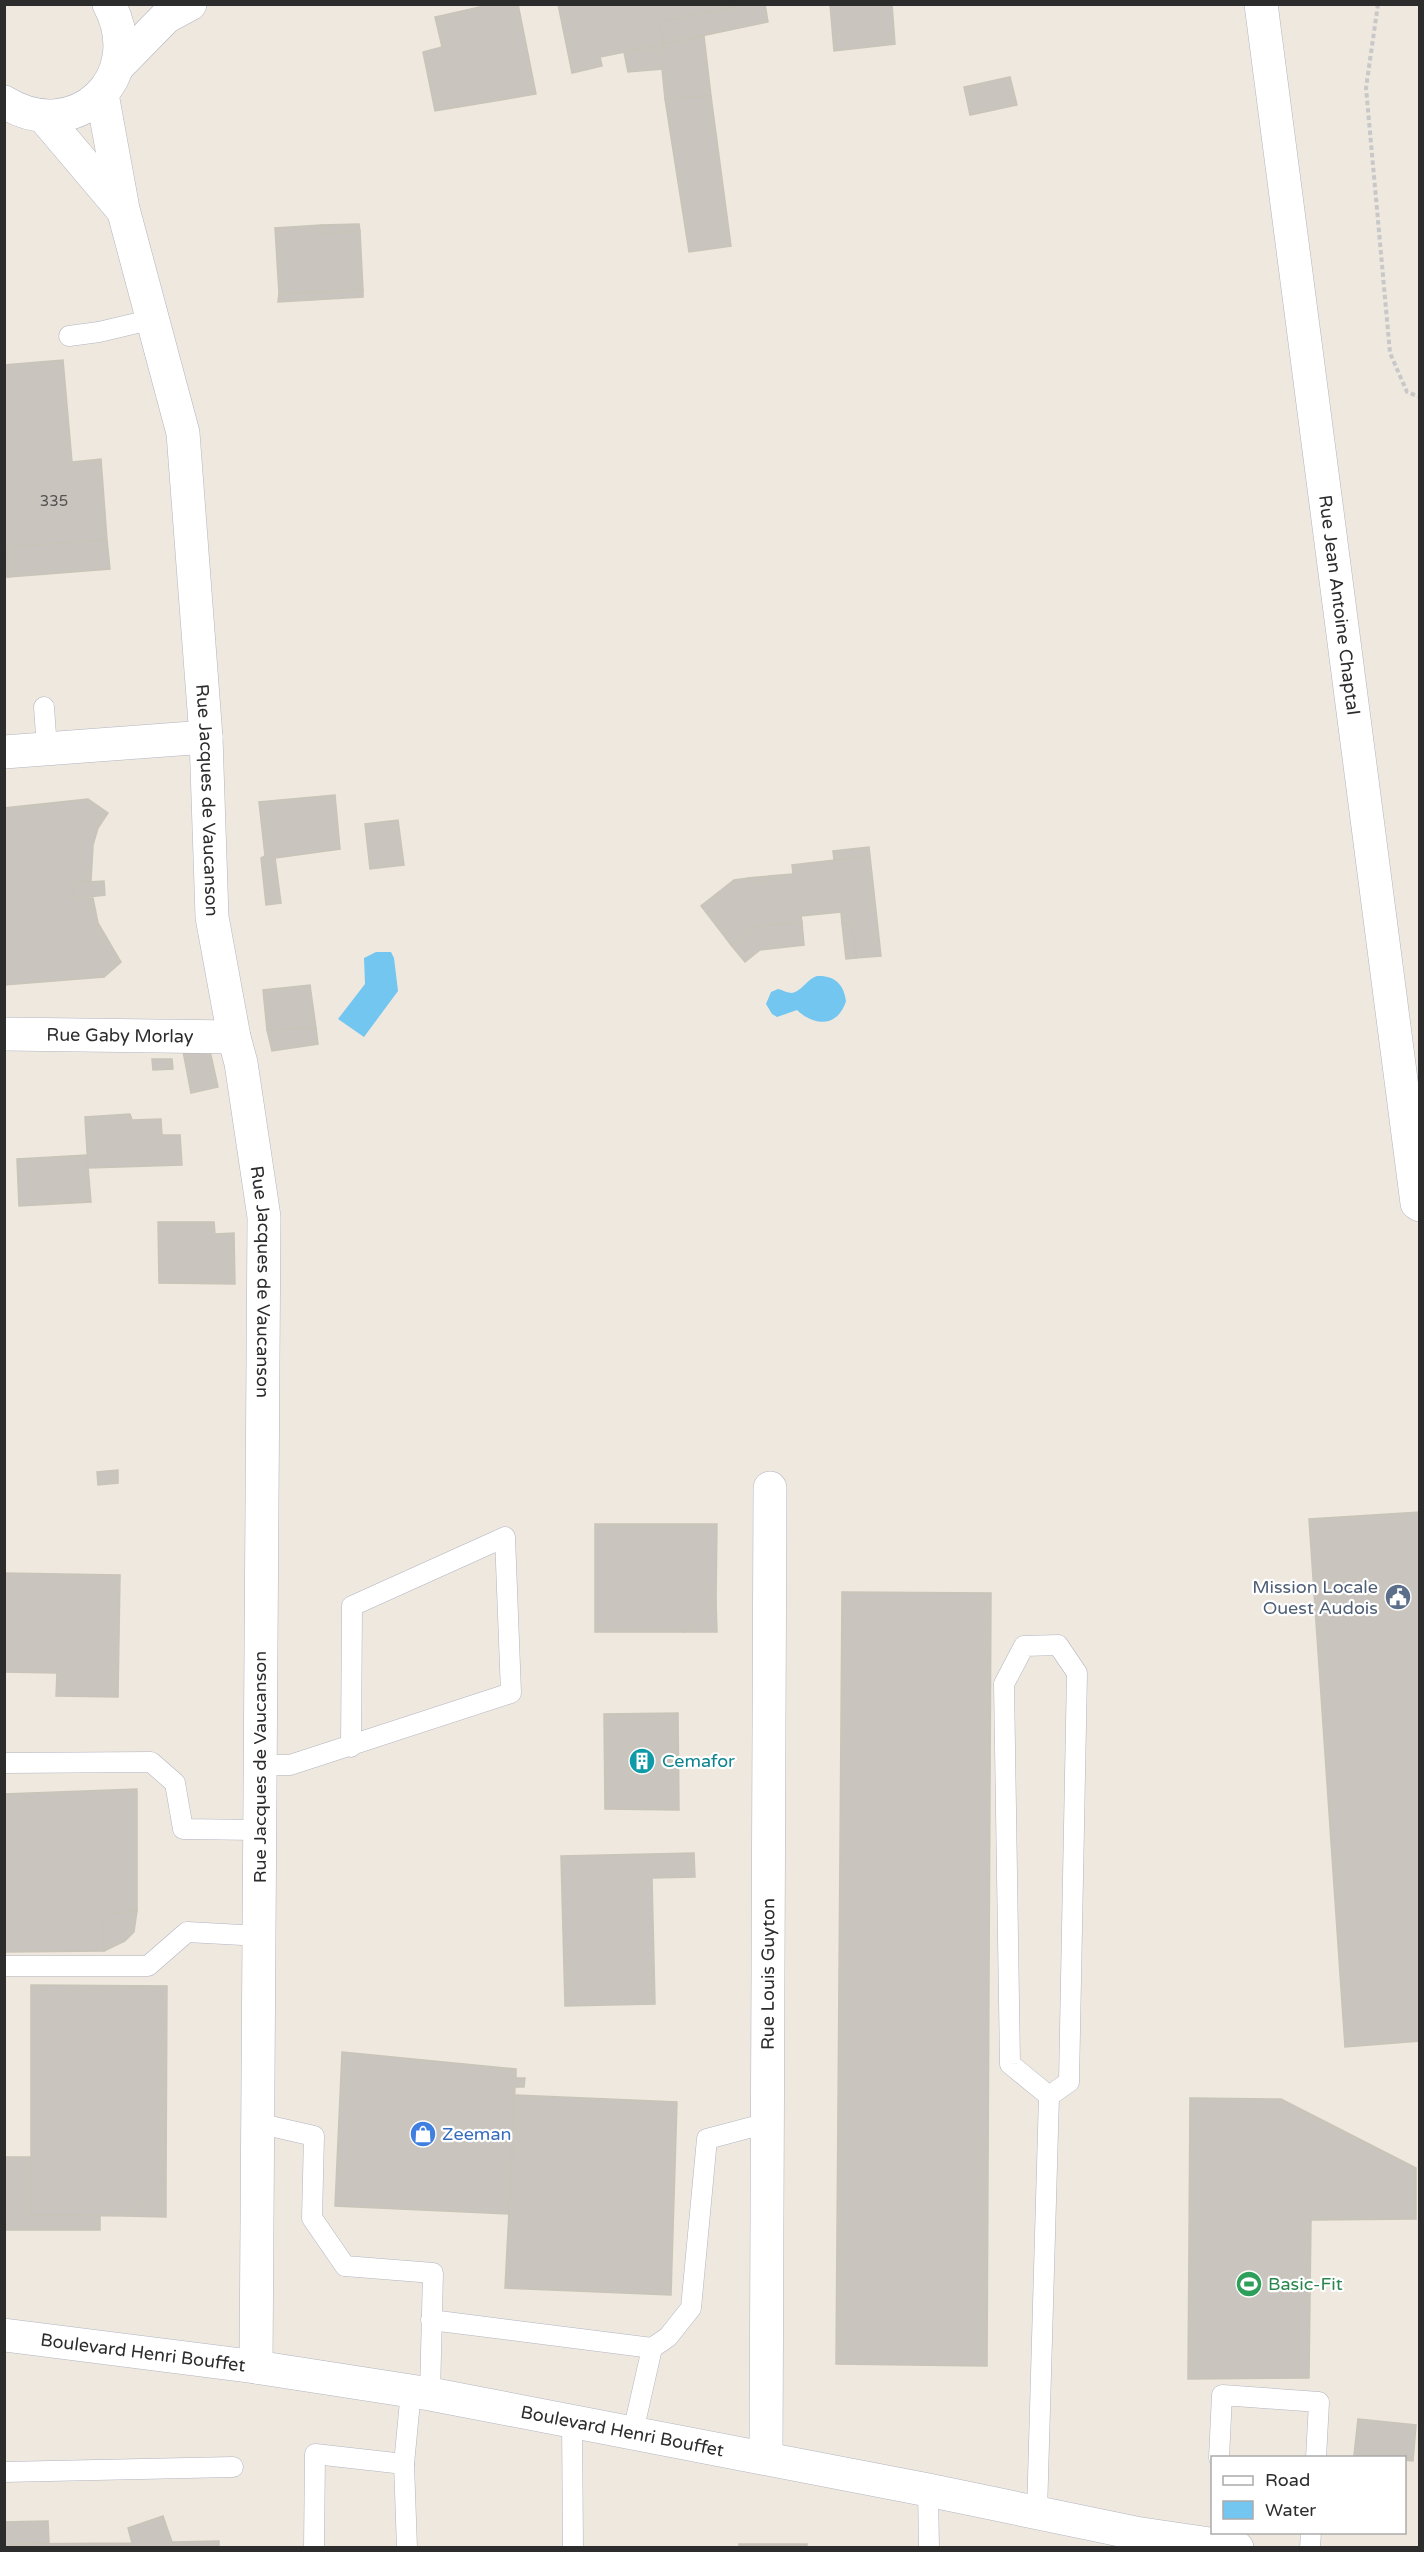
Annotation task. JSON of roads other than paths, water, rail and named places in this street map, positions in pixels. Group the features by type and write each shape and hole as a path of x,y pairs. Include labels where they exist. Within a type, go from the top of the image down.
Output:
{"street":[{"path":"109,4 118,22 120,33 118,66"},
{"path":"4,102 21,112 44,117 65,115 85,108 102,94 118,66 166,17 190,4"},
{"name":"Rue Jean Antoine Chaptal","path":"1262,4 1419,1205"},
{"name":"Rue Jacques de Vaucanson","path":"102,94 123,209 183,433 206,738 212,917 234,1037 241,1063 264,1217 256,2367"},
{"name":"Rue Jacques de Vaucanson","path":"44,117 123,209"},
{"path":"4,752 206,738"},
{"name":"Rue Gaby Morlay","path":"4,1035 234,1037"},
{"name":"Rue Louis Guyton","path":"766,2458 770,1488"},
{"name":"Boulevard Henri Bouffet","path":"4,2334 256,2367 420,2392 928,2490 1037,2513 1134,2540 1223,2542"}],"lane":[{"path":"69,336 99,332 154,319"},
{"path":"44,707 47,749"},
{"path":"261,1765 290,1765 351,1747 511,1693 505,1537 352,1606 351,1747"},
{"path":"1058,1645 1077,1673 1069,2082 1049,2096 1011,2064 1004,1684 1024,1646 1058,1645"},
{"path":"4,1763 151,1762 175,1783 183,1829 260,1830"},
{"path":"4,1966 148,1966 187,1932 259,1936"},
{"path":"1037,2513 1049,2096"},
{"path":"258,2123 314,2136 312,2217 345,2266 433,2273 431,2320 420,2392 404,2464 407,2547"},
{"path":"431,2320 652,2348 668,2337 691,2308 707,2139 767,2123"},
{"path":"633,2432 652,2348"},
{"path":"1219,2456 1222,2395 1319,2402 1316,2456"},
{"path":"572,2421 573,2547"},
{"path":"314,2547 315,2454 404,2464"},
{"path":"4,2472 233,2468"},
{"path":"928,2490 928,2547"}],"water":[{"path":"376,952 391,952 394,958 398,991 364,1037 338,1019 365,984 364,958"},
{"path":"817,976 833,979 843,990 846,1001 838,1016 825,1022 804,1016 797,1010 777,1017 772,1014 766,1004 771,992 778,989 790,993 795,992"}],"place":[{"name":"Mission Locale Ouest Audois","path":"1398,1597"},
{"name":"Cemafor","path":"642,1761"},
{"name":"Zeeman","path":"423,2134"},
{"name":"Basic-Fit","path":"1249,2284"}]}
